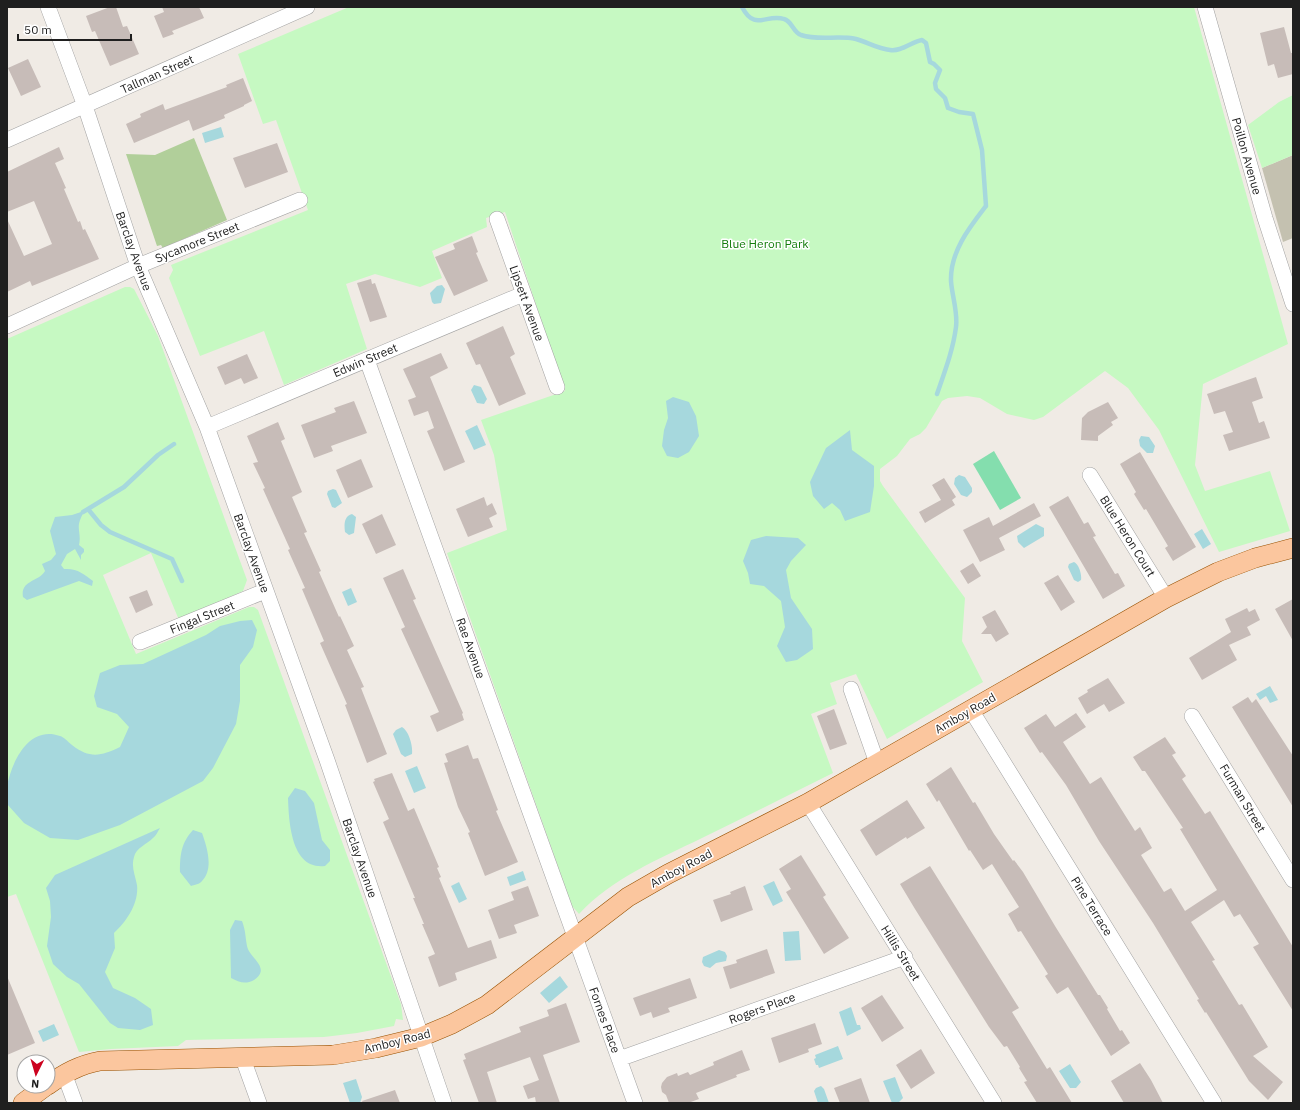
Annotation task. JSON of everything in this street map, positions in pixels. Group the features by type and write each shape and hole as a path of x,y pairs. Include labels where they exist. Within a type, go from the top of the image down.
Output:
{"main road":[{"name":"Amboy Road","path":"56,1079 81,1065 100,1061 242,1056 333,1055 376,1048 421,1037 452,1024 486,1005 628,897 668,874 808,803 1166,598 1218,572 1255,558 1293,548"},
{"name":"Amboy Road","path":"23,1103 35,1094"}],"street":[{"name":"Barclay Avenue","path":"48,7 85,106 138,266 207,427 327,760 444,1103"},
{"name":"Tallman Street","path":"7,140 307,7"},
{"name":"Poillon Avenue","path":"1205,7 1265,218 1293,304"},
{"name":"Sycamore Street","path":"7,326 138,266 300,200"},
{"name":"Lipsett Avenue","path":"497,219 557,387"},
{"name":"Edwin Street","path":"207,427 523,294"},
{"name":"Rae Avenue","path":"367,360 576,937"},
{"name":"Blue Heron Court","path":"1090,475 1166,598"},
{"name":"Fingal Street","path":"140,642 265,591"},
{"path":"851,689 877,763"},
{"name":"Pine Terrace","path":"971,710 1214,1103"},
{"name":"Furman Street","path":"1192,716 1293,880"},
{"name":"Hillis Street","path":"808,803 905,957 989,1102"},
{"name":"Fornes Place","path":"576,937 635,1103"},
{"name":"Rogers Place","path":"619,1059 905,957"},
{"path":"242,1056 259,1103"},
{"path":"64,1073 75,1103"}],"shaded area":[{"path":"1293,155 1293,238 1283,242 1262,168"}],"green space":[{"name":"Blue Heron Park","path":"349,7 1194,7 1288,344 1203,384 1195,465 1205,491 1270,471 1290,531 1219,552 1159,430 1128,388 1105,371 1043,417 1034,420 1007,414 980,398 967,396 948,398 942,401 926,428 920,434 910,439 897,456 880,469 880,481 965,598 962,641 983,682 887,739 856,674 830,683 837,704 811,714 833,773 637,870 606,890 579,914 572,906 447,553 507,530 494,455 481,420 565,391 505,212 486,218 487,227 432,251 442,278 420,287 375,274 346,284 367,349 284,385 264,331 200,356 169,278 173,270 171,265 308,210 276,120 263,124 238,54"},
{"path":"1293,95 1293,155 1262,168 1248,125 1279,102"},
{"path":"194,138 227,220 163,248 161,245 157,246 126,154 155,155"},
{"path":"125,287 134,289 158,336 247,580 243,591 179,620 151,553 103,575 136,654 249,607 254,607 258,610 401,1004 403,1020 396,1019 394,1026 324,1037 186,1040 178,1046 79,1052 16,894 7,897 7,339"},
{"path":"994,451 1021,498 1000,510 973,464"}],"water":[{"path":"221,127 224,137 205,143 202,133"},
{"path":"442,285 445,289 441,303 434,304 430,293 437,286"},
{"path":"474,385 481,387 487,399 484,404 477,403 471,390"},
{"path":"673,397 689,402 696,416 699,436 689,452 678,458 667,456 662,446 664,430 668,418 666,401"},
{"path":"477,425 486,445 474,450 465,431"},
{"path":"850,430 852,450 874,466 874,486 870,512 845,521 840,510 832,503 824,509 813,496 810,482 826,448"},
{"path":"1141,436 1149,437 1155,446 1153,453 1147,453 1140,446 1139,440"},
{"path":"959,475 965,477 972,488 972,492 967,497 961,495 954,484 955,478"},
{"path":"333,489 336,490 342,503 335,508 332,507 327,494 328,491"},
{"path":"84,512 79,522 79,545 84,549 84,552 81,555 81,560 75,549 67,554 61,565 64,569 77,571 86,576 93,581 92,586 79,581 27,600 23,597 24,587 42,575 45,571 42,564 51,560 56,554 50,531 55,517 72,515"},
{"path":"352,514 356,517 354,533 349,535 345,532 345,524 347,517"},
{"path":"1036,524 1044,528 1044,536 1024,548 1018,542 1017,536"},
{"path":"1202,529 1211,544 1203,549 1194,534"},
{"path":"766,536 798,538 806,545 791,561 786,570 791,598 812,629 813,649 797,660 786,662 777,646 785,627 781,601 764,586 750,584 748,573 743,561 751,540"},
{"path":"1074,562 1079,567 1081,573 1081,580 1078,582 1074,580 1068,567 1069,564"},
{"path":"351,588 357,602 348,606 342,592"},
{"path":"252,620 257,630 253,647 240,665 240,701 236,724 213,768 203,781 120,825 78,840 50,838 24,823 7,804 7,786 9,776 18,756 31,740 39,736 49,734 60,736 78,749 96,755 120,747 129,727 117,714 97,707 94,696 100,673 120,665 143,664 206,635 220,626 240,621"},
{"path":"1270,686 1278,700 1270,703 1266,696 1260,700 1256,694"},
{"path":"402,727 409,735 412,747 412,754 405,757 401,754 393,734 396,730"},
{"path":"417,766 426,788 414,793 405,771"},
{"path":"295,788 305,791 314,803 322,840 330,850 330,861 325,866 314,865 305,860 299,853 294,842 289,819 288,798"},
{"path":"160,828 156,835 135,854 133,864 137,885 136,898 128,917 114,933 115,948 105,972 113,988 135,998 151,1009 153,1025 140,1030 118,1028 110,1023 79,984 67,977 53,964 47,946 51,917 50,901 46,888 55,875"},
{"path":"193,830 202,833 206,845 209,864 206,876 202,881 191,886 180,872 180,866 184,845"},
{"path":"523,871 526,880 510,886 507,877"},
{"path":"774,881 783,901 773,906 763,886"},
{"path":"459,882 467,899 459,903 451,886"},
{"path":"235,920 242,921 247,946 258,963 261,971 259,976 254,980 245,983 231,978 230,930"},
{"path":"799,931 801,960 785,961 783,932"},
{"path":"719,950 725,952 727,956 726,961 716,963 710,968 704,966 702,962 703,957"},
{"path":"560,976 568,987 549,1003 540,993"},
{"path":"851,1007 857,1025 860,1025 861,1029 847,1036 839,1012"},
{"path":"54,1024 59,1035 43,1042 38,1031"},
{"path":"838,1046 843,1059 819,1068 818,1065 816,1065 814,1059 816,1058 815,1055"},
{"path":"1070,1064 1081,1082 1076,1088 1070,1088 1059,1071"},
{"path":"895,1077 903,1098 898,1103 892,1103 883,1081"},
{"path":"356,1079 362,1097 360,1103 350,1103 343,1083"},
{"path":"821,1086 824,1089 829,1103 818,1103 814,1091 816,1088"}],"building":[{"path":"110,7 116,7 123,27 127,26 139,54 110,66 95,31 92,32 86,16"},
{"path":"162,7 199,7 204,18 172,31 174,34 163,38 154,16 164,12"},
{"path":"1284,27 1291,53 1293,53 1293,74 1278,78 1274,64 1268,66 1260,33"},
{"path":"28,59 41,87 21,96 8,68"},
{"path":"243,78 252,101 224,115 225,118 193,131 189,120 134,143 126,124 141,117 140,114 163,104 165,110 227,87 226,85"},
{"path":"277,143 288,172 245,188 233,158"},
{"path":"59,147 64,159 55,163 66,188 64,189 78,222 80,221 83,230 85,229 99,259 32,286 30,281 7,292 7,219 24,256 52,244 34,201 7,212 7,172"},
{"path":"472,236 478,252 476,253 488,281 454,296 435,257 455,249 453,244"},
{"path":"371,279 372,284 375,283 387,317 370,322 357,283"},
{"path":"503,326 515,354 510,357 526,394 499,406 480,364 476,365 466,343"},
{"path":"441,353 448,368 430,377 465,462 444,471 427,431 434,428 428,411 414,416 408,400 416,397 403,369"},
{"path":"247,354 258,378 244,384 241,378 225,385 217,367"},
{"path":"1256,377 1263,398 1252,402 1259,423 1264,421 1270,438 1229,451 1223,435 1233,432 1225,411 1214,414 1207,394"},
{"path":"354,401 367,433 331,446 333,451 314,458 301,425 336,412 334,408"},
{"path":"1108,402 1118,418 1111,422 1113,425 1098,436 1098,441 1081,440 1082,418 1088,412"},
{"path":"278,422 285,439 281,441 302,492 292,497 307,532 304,533 321,571 319,572 354,646 347,650 364,687 361,688 387,754 367,763 345,705 347,704 320,643 324,641 302,589 305,588 288,550 290,549 263,489 265,488 253,463 258,462 247,436"},
{"path":"1140,452 1196,547 1173,561 1165,548 1168,546 1146,509 1144,510 1134,494 1136,492 1120,464"},
{"path":"361,459 373,487 348,498 336,470"},
{"path":"944,478 956,497 952,500 955,505 925,523 919,512 941,500 932,485"},
{"path":"1068,496 1084,524 1088,522 1096,536 1093,537 1115,574 1118,573 1125,586 1103,599 1049,507"},
{"path":"484,497 487,506 492,503 497,514 489,518 493,527 468,537 456,509"},
{"path":"1034,503 1041,516 999,538 1005,550 980,562 963,530 989,517 993,526"},
{"path":"382,514 396,545 376,554 362,524"},
{"path":"973,563 981,576 968,584 960,571"},
{"path":"403,569 416,599 413,600 463,713 464,720 437,732 430,716 439,712 401,629 405,627 383,578"},
{"path":"1058,575 1075,602 1061,611 1044,583"},
{"path":"147,590 153,605 136,613 129,597"},
{"path":"1293,599 1293,641 1275,609"},
{"path":"1247,608 1249,612 1255,609 1260,620 1247,627 1251,635 1229,645 1237,660 1202,680 1189,658 1231,632 1225,619"},
{"path":"995,610 1009,634 996,642 991,634 981,634 987,627 982,617"},
{"path":"1108,678 1125,703 1109,712 1104,704 1087,714 1078,698 1088,692 1087,690"},
{"path":"1248,697 1252,703 1256,699 1293,756 1293,807 1232,707"},
{"path":"834,709 847,744 830,750 817,716"},
{"path":"1076,713 1086,727 1063,742 1090,784 1101,777 1135,831 1140,827 1152,848 1141,855 1164,892 1171,888 1185,911 1217,890 1180,829 1183,828 1145,771 1142,771 1133,757 1165,737 1176,753 1172,755 1186,776 1182,779 1205,814 1210,811 1293,947 1293,1011 1253,947 1259,944 1240,914 1234,917 1224,900 1191,922 1215,960 1212,961 1239,1005 1242,1004 1268,1047 1253,1056 1283,1082 1268,1100 1249,1081 1206,1012 1205,1013 1197,1000 1199,999 1153,923 1099,841 1066,785 1042,752 1040,753 1024,728 1046,714 1055,727"},
{"path":"468,745 473,759 478,758 498,810 496,811 518,862 485,876 468,833 470,832 458,807 444,763 448,762 445,754"},
{"path":"951,767 973,803 975,802 994,834 1013,861 1014,860 1023,872 1098,995 1100,995 1108,1008 1107,1009 1120,1031 1122,1030 1130,1043 1111,1056 1068,987 1057,994 1045,976 1048,974 1021,931 1018,932 1008,914 1019,907 992,864 983,870 970,850 969,851 939,800 937,802 926,784"},
{"path":"392,773 408,811 414,808 439,867 437,868 441,877 439,878 468,948 491,940 497,958 455,973 457,980 439,987 428,957 435,954 422,924 424,924 413,898 415,898 383,822 389,819 373,782 375,781 374,779"},
{"path":"907,800 925,828 907,839 906,837 876,856 860,830"},
{"path":"801,855 826,895 823,897 849,938 824,954 786,892 791,889 779,869"},
{"path":"930,866 1019,1008 1012,1012 1047,1069 1050,1067 1072,1103 1037,1103 1024,1082 1027,1081 1019,1068 1020,1067 1007,1046 1004,1047 989,1027 900,884"},
{"path":"528,886 539,916 514,925 517,933 499,939 488,910 514,900 511,892"},
{"path":"745,886 753,910 721,922 713,900 731,894 730,892"},
{"path":"767,949 775,973 730,989 723,967 737,963 736,960"},
{"path":"7,976 35,1043 7,1055"},
{"path":"690,978 697,998 668,1008 670,1012 653,1018 651,1012 640,1016 633,998"},
{"path":"882,995 904,1028 882,1042 861,1008"},
{"path":"566,1003 580,1042 543,1055 560,1103 536,1103 535,1097 528,1099 523,1086 539,1080 530,1057 487,1072 497,1103 479,1103 463,1060 466,1059 464,1054 521,1032 519,1027 549,1016 547,1010"},
{"path":"815,1023 822,1044 808,1049 809,1052 779,1063 771,1038"},
{"path":"921,1049 935,1073 911,1089 896,1065"},
{"path":"742,1050 750,1070 736,1075 737,1077 696,1093 699,1099 688,1103 669,1103 666,1095 662,1092 662,1083 667,1077 677,1073 678,1076 688,1072 690,1075 714,1065 713,1062"},
{"path":"1140,1063 1163,1103 1124,1103 1111,1081"},
{"path":"861,1078 870,1103 840,1103 834,1088"},
{"path":"395,1090 400,1103 363,1103 362,1101"}],"waterway":[{"path":"742,7 752,19 784,19 789,22 798,34 808,37 856,39 881,48 894,50 898,50 922,40 926,43 930,62 940,70 935,83 936,89 945,98 948,108 959,112 973,114 982,150 986,206 967,232 957,250 954,260 951,281 956,316 955,336 937,394"},
{"path":"83,512 124,487 158,455 174,444"},
{"path":"88,509 101,525 110,532 172,559 182,581"}]}
